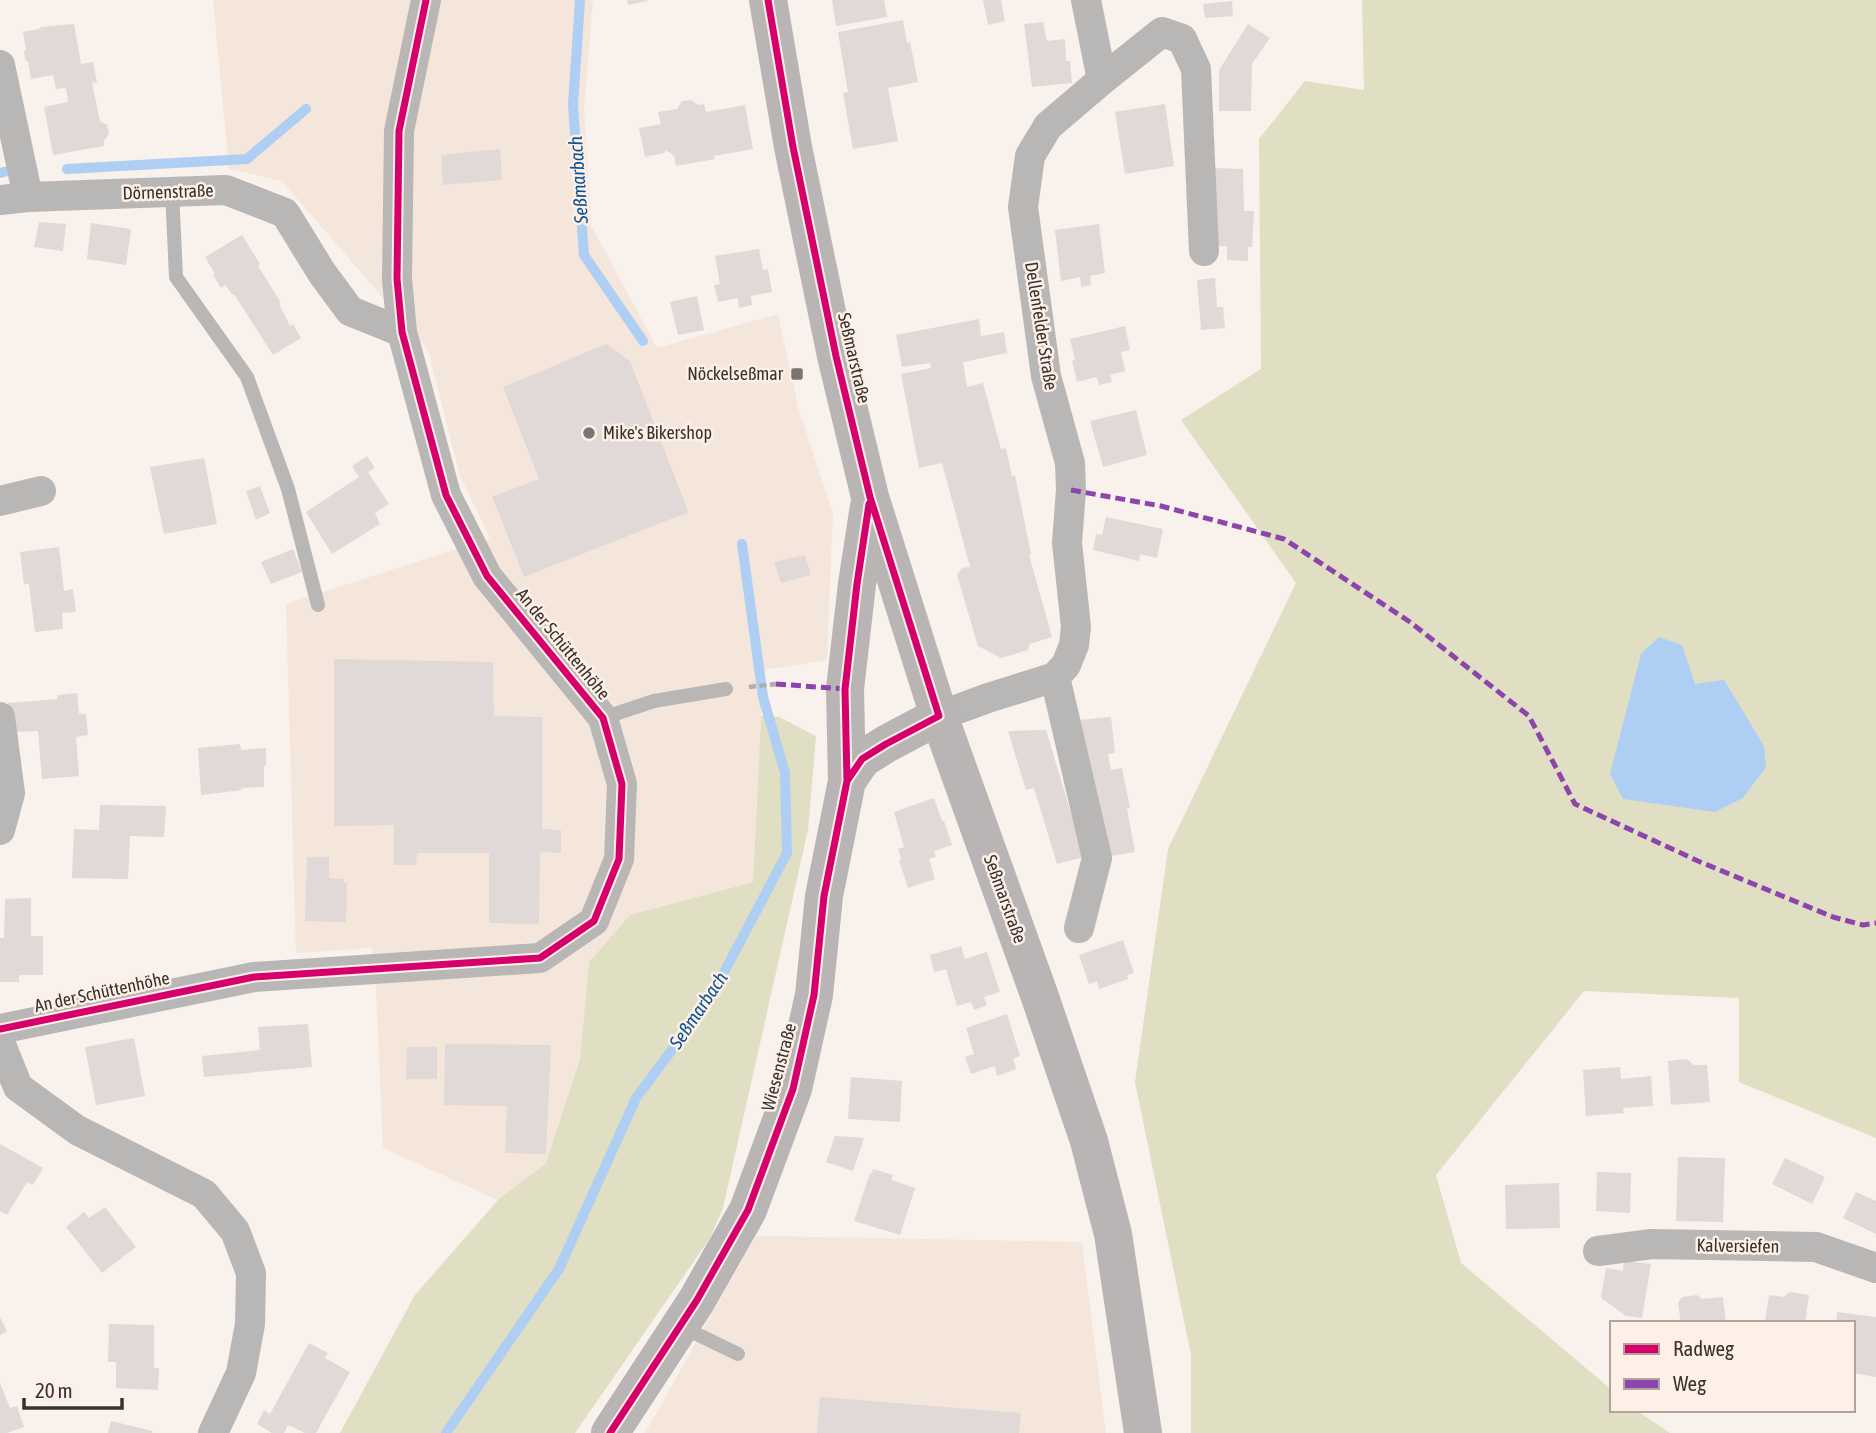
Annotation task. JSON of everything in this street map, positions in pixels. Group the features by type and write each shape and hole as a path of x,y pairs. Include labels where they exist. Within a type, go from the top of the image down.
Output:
{"main road":[{"name":"Seßmarstraße","path":"768,0 793,147 817,265 870,497 939,716 1089,1141 1113,1234 1143,1433"},
{"path":"847,781 845,689 870,497"},
{"name":"Wiesenstraße","path":"610,1433 697,1300 748,1210 793,1089 814,995 824,896 847,781 862,759 939,716"}],"street":[{"name":"An der Schüttenhöhe","path":"0,1029 254,976 540,958 594,921 620,859 622,784 603,718 487,576 446,495 402,332 397,279 399,131 426,0"},
{"path":"1086,0 1102,80"},
{"name":"Dellenfelder Straße","path":"1055,677 1066,665 1074,645 1076,627 1067,543 1070,463 1046,376 1023,207 1030,156 1048,126 1162,32 1182,39 1196,69 1204,251"},
{"path":"0,65 14,199"},
{"name":"Dörnenstraße","path":"14,199 226,190 285,213 322,273 350,311 402,332"},
{"path":"0,501 41,491"},
{"path":"939,716 1055,677 1097,858 1079,929"},
{"path":"0,717 10,793 0,831"},
{"path":"0,1042 18,1087 77,1130 204,1194 235,1231 251,1273 250,1324 242,1373 214,1433"},
{"name":"Kalversiefen","path":"1598,1251 1652,1244 1816,1247 1876,1268"}],"lane":[{"path":"172,191 176,277 247,377 288,489 318,605"},
{"path":"603,718 654,701 726,689"},
{"path":"679,1325 738,1354"}],"shaded area":[{"path":"213,0 593,0 584,108 591,225 657,348 778,314 798,407 833,513 827,660 763,670 753,882 630,915 589,962 580,1059 546,1163 498,1200 383,1148 372,948 296,953 286,604 490,538 460,476 428,350 282,181 229,169"},
{"path":"756,1236 1082,1242 1106,1433 645,1433"}],"green space":[{"path":"1362,0 1876,0 1876,1138 1739,1082 1739,998 1584,991 1436,1175 1461,1263 1610,1388 1610,1412 1639,1412 1670,1433 1191,1433 1191,1355 1135,1082 1168,849 1296,583 1181,420 1261,369 1259,139 1305,81 1364,90"},
{"path":"761,716 779,717 816,736 808,830 723,1208 710,1238 575,1433 340,1433 415,1295 498,1200 546,1163 580,1059 589,962 630,915 753,882"}],"water":[{"path":"1659,637 1682,645 1695,684 1724,680 1764,746 1766,767 1743,798 1715,812 1623,799 1610,774 1641,654"}],"building":[{"path":"627,0 647,0 647,1 628,5"},
{"path":"832,0 884,0 887,17 836,26"},
{"path":"983,0 1001,0 1005,21 988,25"},
{"path":"1232,1 1233,16 1205,18 1203,4"},
{"path":"903,20 918,82 888,88 898,141 853,149 843,93 848,92 838,32"},
{"path":"1043,22 1047,41 1065,39 1066,61 1070,61 1072,83 1032,87 1024,24"},
{"path":"74,24 81,64 93,62 97,82 92,83 100,121 107,125 109,134 104,146 53,155 44,107 68,102 66,88 56,89 53,75 31,79 28,62 25,60 23,32 41,27"},
{"path":"1248,24 1270,38 1252,64 1251,111 1219,111 1219,70"},
{"path":"691,100 698,105 704,104 706,112 745,105 753,149 676,166 674,156 666,150 664,153 645,157 639,128 661,124 658,112 677,109 682,101"},
{"path":"1165,104 1174,166 1125,174 1115,112"},
{"path":"500,149 502,180 443,185 441,155"},
{"path":"1213,168 1243,169 1244,211 1254,211 1252,247 1248,247 1248,261 1227,260 1227,246 1214,246"},
{"path":"39,222 66,224 63,251 34,247"},
{"path":"91,223 131,229 126,265 87,259"},
{"path":"1099,224 1105,273 1090,276 1091,285 1081,287 1080,277 1061,281 1055,230"},
{"path":"242,235 281,303 279,304 290,326 293,324 301,338 273,355 234,294 232,295 226,285 221,288 205,257"},
{"path":"759,249 763,270 768,269 772,292 751,296 752,305 739,308 738,298 718,302 714,285 720,284 715,256"},
{"path":"1215,278 1217,307 1223,307 1225,328 1201,330 1197,280"},
{"path":"697,296 704,330 678,335 670,302"},
{"path":"979,319 981,336 1004,332 1007,353 963,362 967,387 983,383 1001,449 1006,448 1012,476 1015,475 1031,554 1029,555 1052,637 1030,644 1028,650 1001,658 978,646 957,575 962,568 970,567 942,463 919,468 901,374 931,368 930,363 902,367 896,335"},
{"path":"1125,326 1130,350 1121,352 1125,371 1110,375 1112,382 1099,385 1097,377 1077,382 1070,339"},
{"name":"Mike's Bikershop","path":"606,344 630,361 687,514 524,577 492,496 539,479 503,387"},
{"path":"1136,410 1147,455 1103,467 1090,421"},
{"path":"367,456 375,468 368,472 389,504 375,513 380,524 332,554 306,512 359,477 352,466"},
{"path":"204,458 217,524 164,534 150,467"},
{"path":"260,486 270,513 256,520 246,491"},
{"path":"1106,517 1163,529 1157,558 1140,554 1139,561 1093,550 1096,534 1102,535"},
{"path":"59,547 64,591 73,589 76,612 62,613 63,629 35,632 29,584 24,584 20,552"},
{"path":"293,549 302,572 271,584 261,562"},
{"path":"805,555 811,575 781,583 774,562"},
{"path":"334,659 493,662 494,716 542,717 542,829 561,830 561,853 540,854 539,924 489,923 489,853 417,853 416,865 394,865 394,825 334,826"},
{"path":"77,693 79,714 86,714 88,735 76,737 79,776 42,779 38,731 10,732 8,703 57,699 58,695"},
{"path":"1111,717 1115,753 1108,754 1111,770 1122,768 1135,852 1106,857 1078,720"},
{"path":"1046,730 1084,857 1057,864 1034,788 1026,790 1008,731"},
{"path":"240,744 241,750 266,748 264,787 201,795 198,748"},
{"path":"934,798 952,845 934,851 936,857 929,859 935,879 908,888 899,860 898,849 904,847 894,812"},
{"path":"100,805 166,806 164,837 130,836 128,879 72,878 74,829 99,830"},
{"path":"307,857 329,857 329,878 344,879 344,883 347,883 346,922 305,921"},
{"path":"31,898 31,936 43,936 43,975 19,975 19,982 0,982 0,938 4,938 5,899"},
{"path":"1123,940 1134,973 1127,975 1128,979 1099,989 1097,981 1089,984 1079,955"},
{"path":"961,946 965,959 987,952 1000,992 984,997 987,1005 974,1010 971,1002 957,1006 946,969 934,972 930,955"},
{"path":"1007,1014 1020,1056 1013,1059 1016,1069 997,1076 995,1066 971,1074 965,1057 974,1054 966,1028"},
{"path":"308,1024 312,1067 204,1077 202,1056 260,1050 258,1027"},
{"path":"134,1038 145,1096 96,1105 85,1047"},
{"path":"445,1044 551,1045 546,1154 505,1153 507,1106 444,1105"},
{"path":"407,1047 437,1047 437,1079 406,1079"},
{"path":"1687,1059 1694,1065 1707,1065 1710,1102 1671,1105 1668,1061"},
{"path":"1620,1067 1621,1079 1651,1076 1653,1106 1623,1108 1624,1113 1586,1116 1583,1070"},
{"path":"851,1077 902,1081 900,1122 848,1119"},
{"path":"835,1136 864,1138 853,1171 826,1162"},
{"path":"0,1144 43,1168 33,1185 27,1182 7,1215 0,1211"},
{"path":"1678,1157 1725,1158 1723,1222 1676,1221"},
{"path":"1785,1158 1825,1177 1812,1204 1772,1184"},
{"path":"873,1169 893,1175 891,1180 915,1188 900,1235 854,1221"},
{"path":"1597,1172 1631,1173 1630,1213 1596,1211"},
{"path":"1559,1183 1560,1228 1506,1229 1505,1185"},
{"path":"1856,1192 1876,1201 1876,1234 1843,1218"},
{"path":"105,1207 136,1247 102,1273 66,1227 84,1212 89,1218"},
{"path":"1624,1261 1651,1264 1642,1318 1626,1316 1601,1298 1606,1268 1623,1271"},
{"path":"1790,1292 1809,1295 1805,1321 1765,1321 1769,1295 1783,1297"},
{"path":"1682,1297 1723,1297 1726,1321 1681,1321 1678,1303"},
{"path":"1837,1312 1876,1317 1876,1377 1855,1373 1855,1321 1836,1321"},
{"path":"0,1317 7,1331 0,1335"},
{"path":"109,1324 154,1325 154,1368 159,1368 158,1390 116,1388 116,1362 108,1362"},
{"path":"309,1343 328,1353 325,1358 350,1372 316,1433 305,1433 288,1425 284,1433 272,1433 257,1424 264,1410 270,1414"},
{"path":"0,1383 10,1408 17,1406 24,1427 7,1433 0,1433"},
{"path":"820,1397 1021,1413 1019,1433 817,1433"},
{"path":"111,1421 153,1431 108,1433"}],"waterway":[{"name":"Seßmarbach","path":"580,0 573,105 584,255 643,341"},
{"path":"67,169 247,159 306,109"},
{"path":"0,173 8,171"},
{"name":"Seßmarbach","path":"446,1433 559,1269 636,1098 710,999 787,853 785,773 763,697 742,544"}],"marked path":[{"path":"1071,490 1161,506 1284,539 1410,622 1529,716 1575,804 1698,861 1833,917 1863,925 1876,923"},
{"path":"776,684 845,689"}],"cycle path":[{"path":"0,1029 254,977 540,958 594,921 619,859 622,784 603,718 487,576 446,495 402,332 397,279 399,131 426,0"},
{"path":"610,1433 697,1300 748,1210 793,1089 814,995 824,896 847,781 862,759 939,716 870,497 836,356 793,147 768,0"},
{"path":"847,781 845,689 869,504"}],"place":[{"name":"Nöckelseßmar","path":"797,374"},
{"name":"Mike's Bikershop","path":"589,433"}]}
